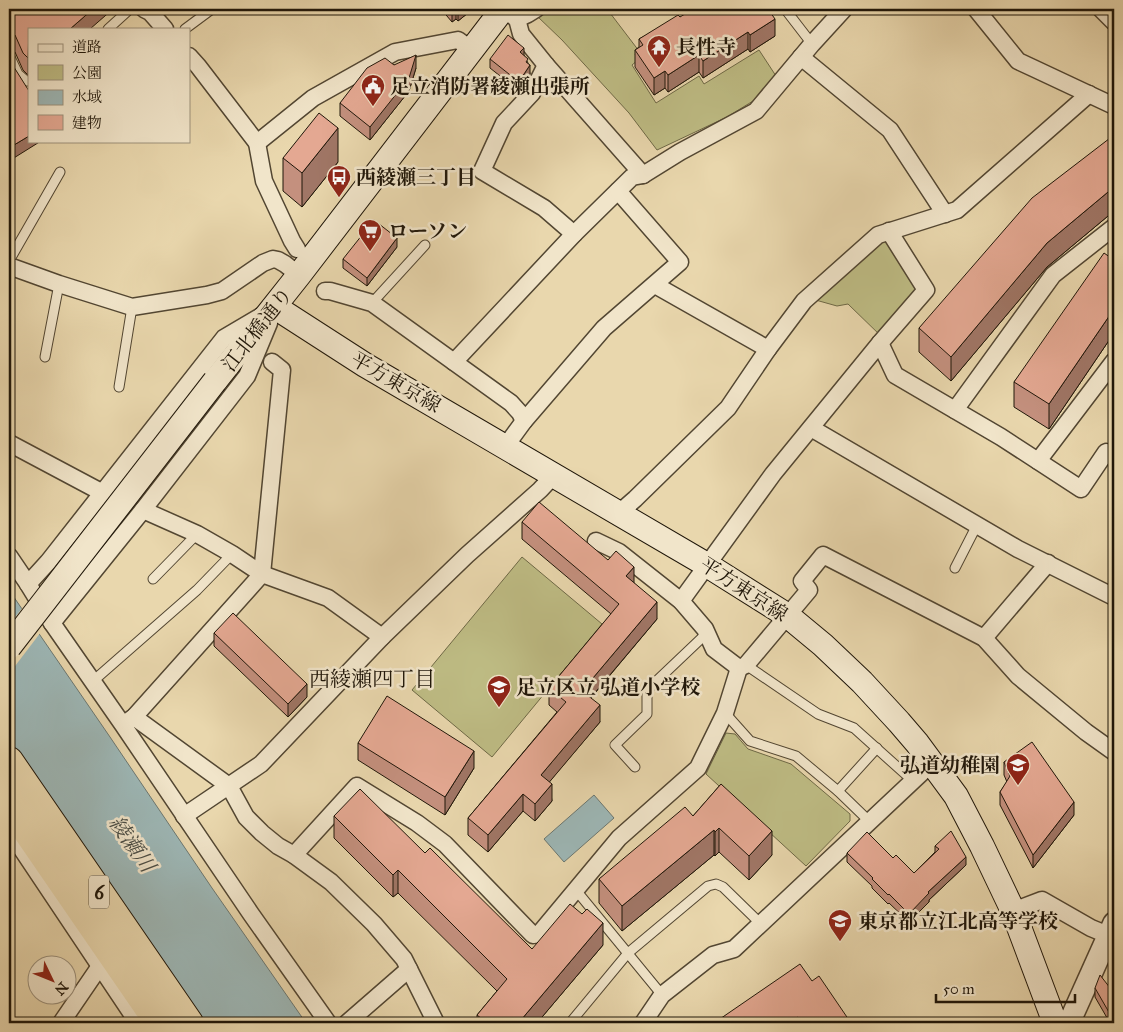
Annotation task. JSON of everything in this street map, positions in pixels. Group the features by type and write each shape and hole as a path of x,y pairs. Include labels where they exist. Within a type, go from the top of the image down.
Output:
{"highway":[{"name":"6","path":"9,761 189,1023"},
{"name":"6","path":"9,805 159,1023"}],"main road":[{"name":"江北橋通り","path":"9,647 215,381 300,275 472,50 506,11"},
{"name":"平方東京線","path":"275,307 365,365 707,565 788,616 822,645 862,682 899,722 956,796 1012,911 1055,1023"}],"street":[{"path":"506,11 528,14 536,9"},
{"path":"454,362 574,234 632,177 644,175 680,152 756,111 844,9"},
{"path":"976,9 1018,61 1089,94 1111,100"},
{"path":"1101,9 1114,22"},
{"path":"149,10 164,28"},
{"path":"506,11 521,34 546,65 644,175"},
{"path":"257,143 313,98 395,52 458,40 472,50"},
{"path":"190,57 257,143 264,181 297,249"},
{"path":"801,57 890,130 945,214"},
{"path":"546,65 532,94 504,123 482,172 544,208 574,234"},
{"path":"619,513 728,408 768,349 804,301 878,234 958,210 1089,94"},
{"path":"505,447 524,421 604,328 680,262 618,191"},
{"path":"955,410 1053,275 1114,227"},
{"path":"681,601 773,474 926,290 889,231"},
{"path":"9,266 132,307 222,291 263,263 273,259 285,264 300,275"},
{"path":"655,285 768,349"},
{"path":"325,291 372,303 511,403 524,421"},
{"path":"28,584 103,493 224,338 275,307"},
{"path":"52,624 247,376 275,307"},
{"path":"880,343 895,375 1001,437 1080,489 1106,452 1114,458"},
{"path":"1038,461 1114,361"},
{"path":"128,721 262,574 282,370 272,362"},
{"path":"811,428 1018,549 1114,597"},
{"path":"9,443 103,493"},
{"path":"184,816 261,764 382,637 553,476"},
{"path":"143,510 197,534 262,574 328,598 382,637"},
{"path":"596,542 619,552 681,601 705,629 714,649 743,666"},
{"path":"294,854 356,786 417,823 445,844 533,935 539,934 619,838 698,768 725,713 743,666 809,590 802,580 823,555 984,638 1018,676 1086,732 1114,752"},
{"path":"9,556 92,682 128,721 184,816 328,1023"},
{"path":"48,562 44,571 52,587 61,592 69,592 80,588"},
{"path":"984,638 1048,563"},
{"path":"128,721 229,786 246,817 262,833 331,882 374,924 404,959 436,1023"},
{"path":"643,1023 662,995 713,955 734,949 932,763"},
{"path":"9,830 138,1023"},
{"path":"1012,911 1042,900 1091,928 1113,926 1069,1023"},
{"path":"61,1023 100,966"},
{"path":"347,1023 409,969"}],"lane":[{"path":"109,28 130,9"},
{"path":"187,28 212,9"},
{"path":"785,9 812,44"},
{"path":"9,55 18,74 28,81"},
{"path":"9,261 60,172"},
{"path":"372,303 425,245"},
{"path":"45,357 59,284"},
{"path":"119,387 132,307"},
{"path":"955,568 977,525"},
{"path":"152,578 197,534"},
{"path":"92,682 197,590 232,554"},
{"path":"635,767 615,745 648,714 648,690 707,634"},
{"path":"743,666 818,714 854,728 913,781"},
{"path":"725,713 750,741 796,756 838,791 870,822"},
{"path":"838,791 877,748"},
{"path":"570,1023 628,953 708,886 716,884 723,887 760,924"},
{"path":"575,889 662,995"}],"green space":[{"path":"547,9 607,9 639,51 635,54 638,60 632,65 656,103 699,76 704,84 759,50 776,76 753,101 727,117 657,150 629,113 562,40 537,16"},
{"path":"889,234 924,290 882,337 848,304 837,306 812,299"},
{"path":"522,557 602,624 492,757 412,690"},
{"path":"726,733 735,734 748,749 791,764 850,814 850,821 806,866 706,774"}],"water":[{"name":"綾瀬川","path":"9,590 306,1023 202,1023 9,743"},
{"path":"594,795 614,818 564,862 544,839"}],"pier":[{"path":"23,607 41,632 9,674 9,625"}],"building":[{"path":"17,9 93,9 71,28 28,28 28,58 23,53 15,35 11,32 9,16"},
{"path":"448,9 462,9 458,12 456,10 452,14"},
{"path":"693,9 768,9 775,19 750,35 748,32 703,61 699,55 668,75 665,71 654,78 635,50 643,45 639,39 678,15 680,17"},
{"path":"508,35 524,48 520,52 528,59 526,62 530,65 520,80 516,77 514,78 490,59"},
{"path":"416,55 409,78 370,127 340,103 367,68 385,58 394,65"},
{"path":"9,56 28,89 28,137 9,148"},
{"path":"319,113 338,128 302,173 283,158"},
{"path":"1114,135 1114,187 1047,243 951,357 919,328 1032,198"},
{"path":"374,220 397,238 367,278 343,259"},
{"path":"1104,253 1114,260 1114,309 1049,404 1014,382"},
{"path":"539,502 608,560 616,551 634,567 626,576 657,602 582,691 600,705 541,775 552,784 535,804 523,794 488,835 468,818 566,702 549,688 619,604 522,522"},
{"path":"233,613 307,684 288,704 214,633"},
{"path":"387,696 474,751 445,797 358,743"},
{"path":"1032,742 1074,802 1033,855 1000,792 1010,776 1004,762"},
{"path":"721,784 772,831 749,856 719,828 715,832 714,830 622,906 599,879 685,807 693,816"},
{"path":"360,789 425,853 430,848 532,949 570,904 582,914 587,909 603,923 521,1020 524,1023 487,1023 477,1015 507,979 398,870 393,875 334,816"},
{"path":"951,831 966,857 928,892 909,914 847,853 867,832 893,858 896,855 914,873 939,849 935,846"},
{"path":"800,964 812,981 819,976 851,1023 802,1023 798,1017 789,1023 714,1023"},
{"path":"1100,975 1114,993 1114,1021 1095,988"}],"place":[{"name":"長性寺","path":"659,68"},
{"name":"足立消防署綾瀬出張所","path":"373,107"},
{"name":"西綾瀬三丁目","path":"339,198"},
{"name":"ローソン","path":"370,252"},
{"name":"足立区立 弘道小学校","path":"499,708"},
{"name":"弘道幼稚園","path":"1018,786"},
{"name":"東京都立江北高等学校","path":"840,942"}],"district":[{"name":"西綾瀬四丁目","path":"372,679"}]}
